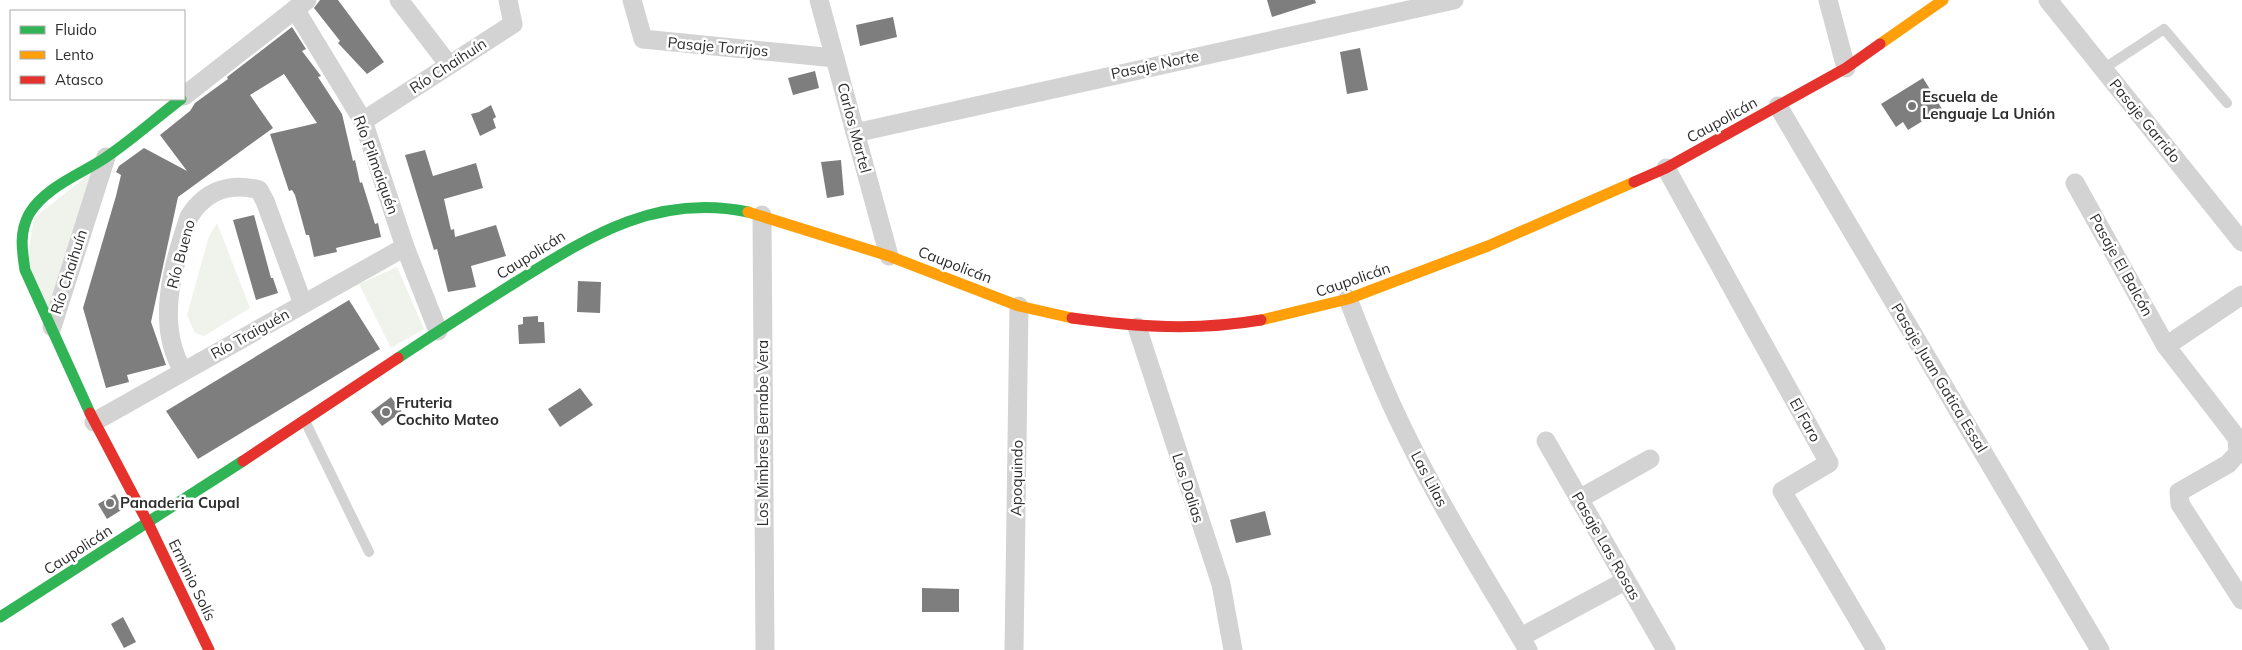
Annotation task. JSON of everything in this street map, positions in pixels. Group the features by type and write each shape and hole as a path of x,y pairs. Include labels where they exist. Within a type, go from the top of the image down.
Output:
{"street":[{"path":"399,0 449,65"},
{"name":"Río Chaihuín","path":"363,121 513,24 508,0"},
{"name":"Pasaje Torrijos","path":"632,0 643,39 835,58"},
{"name":"Carlos Martel","path":"819,0 889,256"},
{"name":"Pasaje Norte","path":"855,133 1454,0"},
{"path":"1828,0 1846,68"},
{"name":"Caupolicán","path":"0,618 305,422 438,331 583,240 620,223 656,213 689,208 730,210 762,215 889,256 1020,306 1070,318 1137,326 1208,327 1244,323 1314,309 1348,298 1488,246 1666,168 1846,68 1943,0"},
{"name":"Pasaje Garrido","path":"2048,0 2242,242"},
{"path":"185,95 301,5"},
{"name":"Río Pilmaiquén","path":"301,5 363,121 405,247 438,331"},
{"path":"52,327 25,270 20,246 23,227 31,210 46,194 106,157 180,100"},
{"name":"Pasaje Juan Gatica Essal","path":"1778,106 2100,650"},
{"name":"Río Chaihuín","path":"106,157 52,327 94,422 148,523"},
{"name":"El Faro","path":"1666,168 1829,463 1782,491 1876,650"},
{"name":"Pasaje El Balcón","path":"2076,183 2166,346 2237,438 2238,453 2228,464 2179,492 2180,504 2242,600"},
{"name":"Río Bueno","path":"183,371 169,338 168,318 171,290 189,217 195,207 213,193 235,186 259,190 265,201 303,304"},
{"name":"Los Mimbres Bernabe Vera","path":"762,215 765,650"},
{"name":"Río Traiguén","path":"94,422 405,247"},
{"path":"2166,346 2242,295"},
{"name":"Las Lilas","path":"1348,298 1385,391 1411,444 1452,520 1525,644"},
{"name":"Apoquindo","path":"1014,650 1020,306"},
{"name":"Las Dalias","path":"1137,326 1221,584 1234,650"},
{"name":"Pasaje Las Rosas","path":"1546,441 1666,650"},
{"path":"1579,499 1650,459"},
{"name":"Erminio Solís","path":"148,523 209,650"},
{"path":"1525,644 1625,581"}],"lane":[{"path":"2103,69 2164,29 2227,104"},
{"path":"305,422 369,552"}],"shaded area":[{"path":"97,168 51,314 27,260 34,218"},
{"path":"217,223 250,308 204,336 195,333 187,315 209,236"},
{"path":"397,267 424,329 391,348 359,284"}],"building":[{"path":"320,0 338,0 384,62 367,74 338,43 340,41 314,8"},
{"path":"1267,0 1315,0 1316,3 1272,17"},
{"path":"893,17 897,37 860,46 856,25"},
{"path":"292,27 306,49 302,51 321,76 318,77 342,114 353,161 355,160 360,183 362,182 375,224 378,223 381,237 336,248 337,252 314,257 309,235 306,235 295,195 292,190 289,191 270,134 317,123 284,74 250,95 273,128 178,197 151,322 166,365 127,375 129,382 106,388 83,308 116,196 121,175 116,172 119,166 144,148 187,171 160,135 190,111 195,103"},
{"path":"1360,48 1368,90 1347,94 1340,52"},
{"path":"815,71 819,88 793,95 788,78"},
{"name":"Escuela de Lenguaje La Unión","path":"1923,78 1942,109 1908,130 1903,122 1896,127 1881,104"},
{"path":"491,105 496,117 493,119 496,128 480,136 471,114"},
{"path":"425,150 433,176 476,163 483,188 444,199 451,230 454,229 455,237 496,225 506,256 471,266 476,287 448,292 437,249 434,250 405,155"},
{"path":"841,160 844,195 827,198 821,162"},
{"path":"254,215 271,278 273,278 278,293 256,300 233,220"},
{"path":"578,281 601,282 600,313 577,312"},
{"path":"349,300 380,349 198,459 166,411"},
{"path":"538,316 538,322 544,322 545,343 519,344 518,325 523,324 523,317"},
{"path":"580,388 593,405 560,427 548,409"},
{"name":"Fruteria Cochito Mateo","path":"391,397 402,412 382,426 371,412"},
{"name":"Panaderia Cupal","path":"115,494 123,509 107,519 98,504"},
{"path":"1265,511 1271,535 1236,543 1230,520"},
{"path":"922,588 959,589 959,612 922,612"},
{"path":"123,617 136,642 124,648 111,624"}],"traffic: fast":[{"path":"90,413 25,270 22,249 26,221 36,204 44,196 115,151 180,100"},
{"path":"398,358 543,265 598,235 625,223 683,208 715,208 748,212"},
{"path":"0,617 243,461"}],"traffic: slow":[{"path":"1880,44 1943,0"},
{"path":"1261,320 1348,299 1488,246 1634,182"},
{"path":"748,212 889,256 1019,306 1072,318"}],"traffic: jam":[{"path":"1634,182 1666,168 1846,68 1880,44"},
{"path":"1072,318 1166,327 1213,326 1261,320"},
{"path":"243,461 398,358"},
{"path":"90,413 148,523 209,650"}],"place":[{"name":"Escuela de Lenguaje La Unión","path":"1912,106"},
{"name":"Fruteria Cochito Mateo","path":"386,412"},
{"name":"Panaderia Cupal","path":"110,503"}]}
